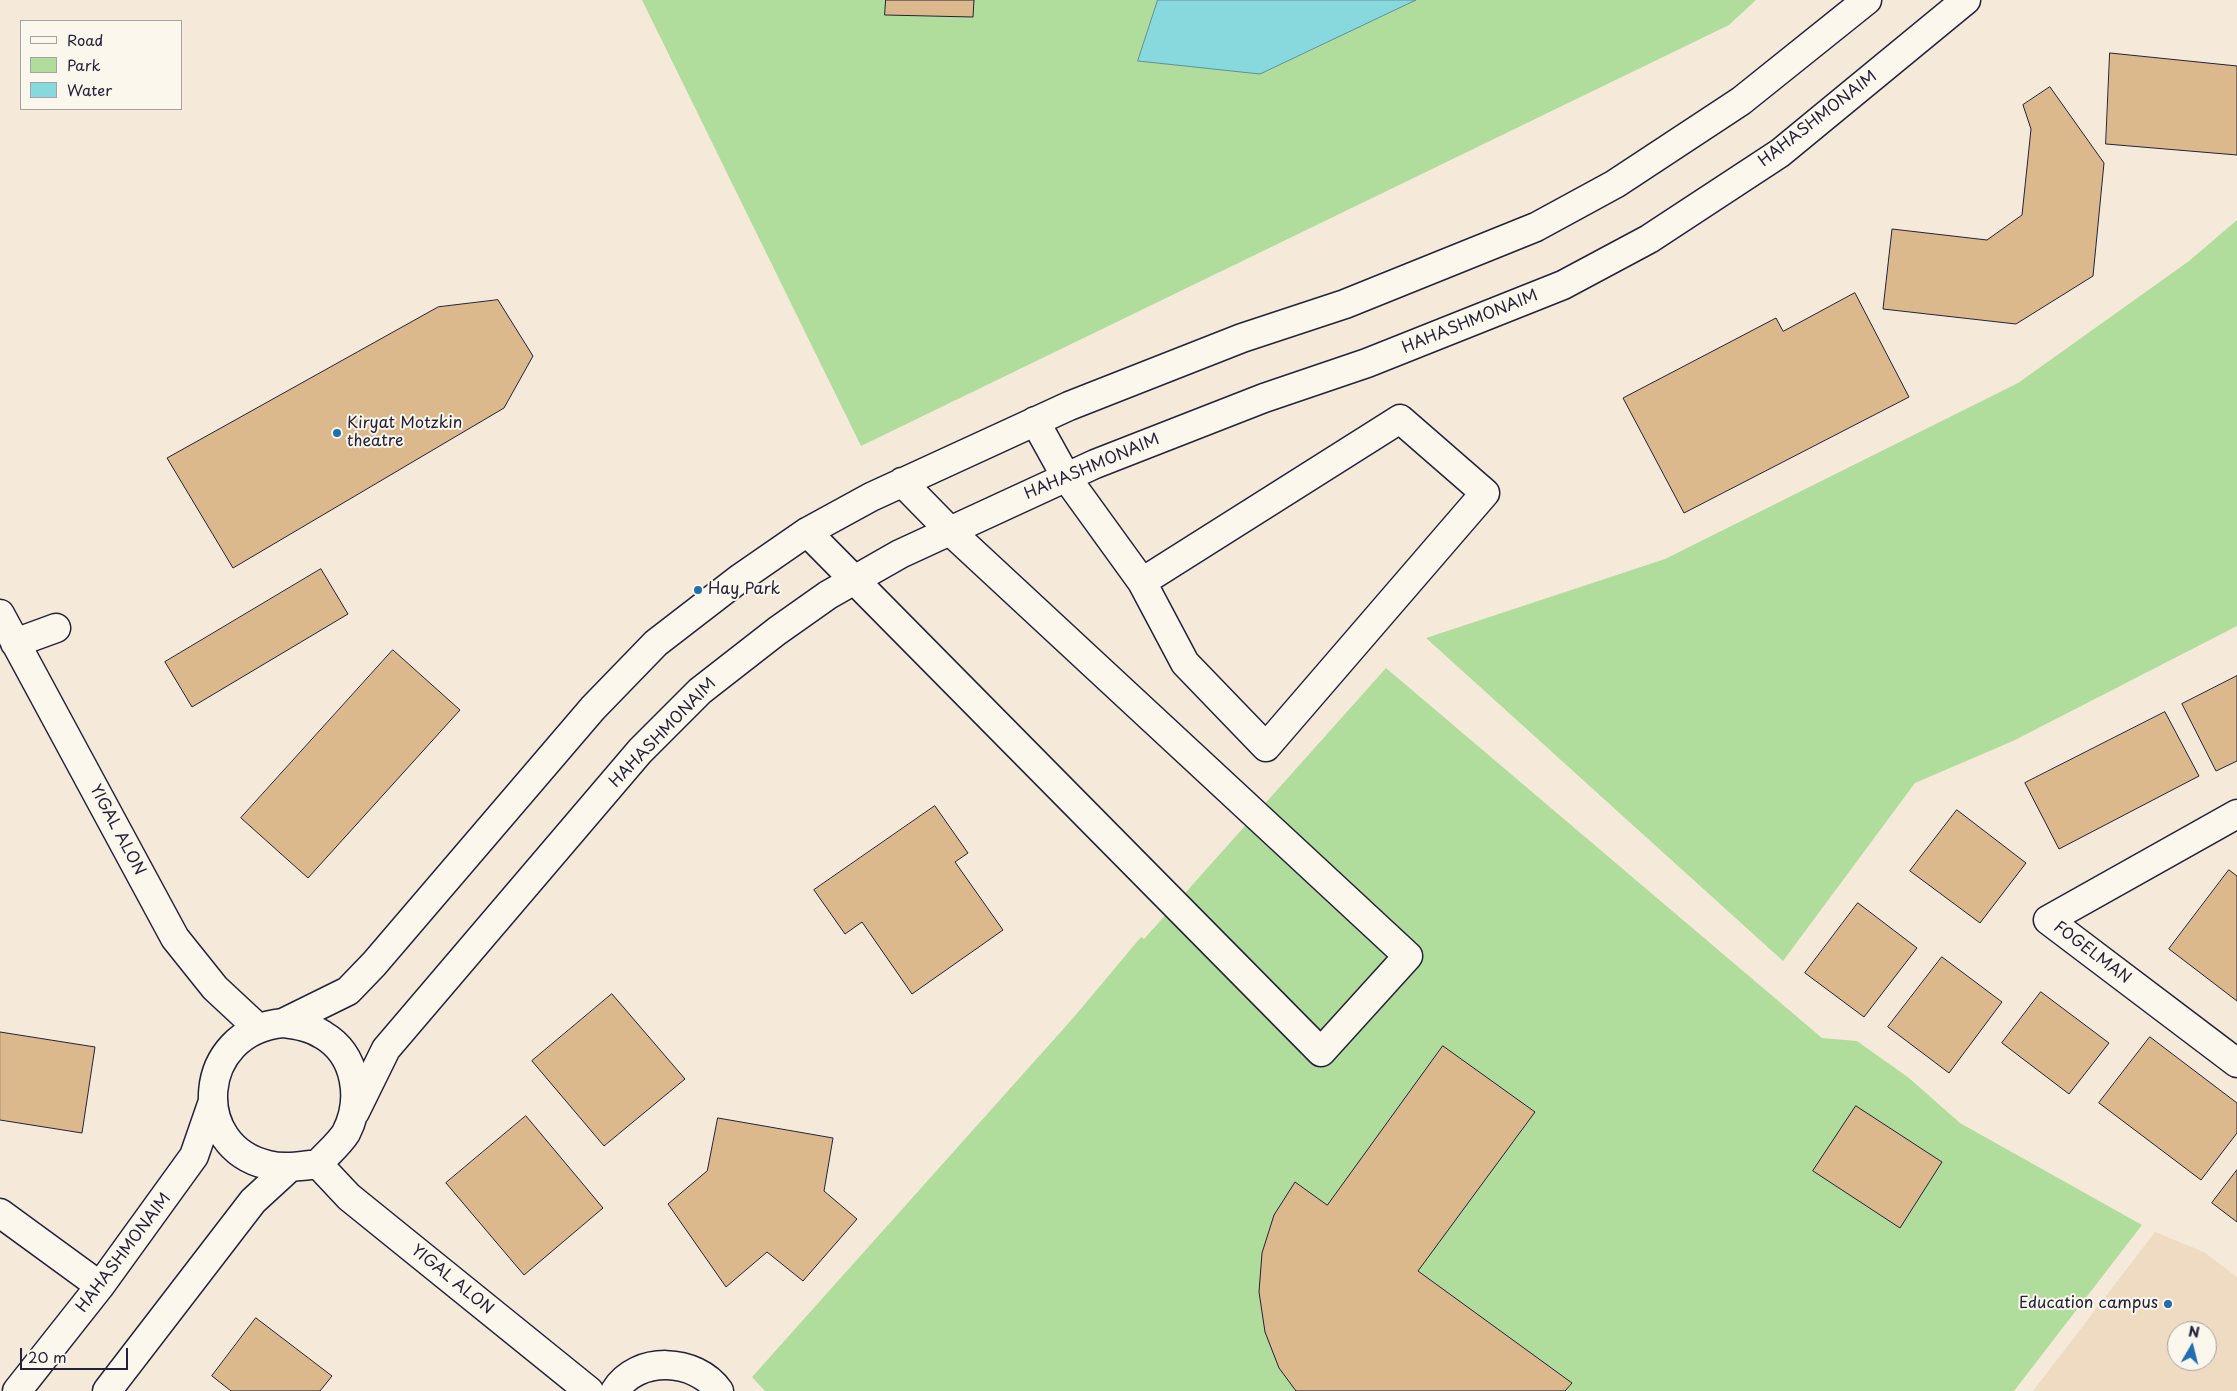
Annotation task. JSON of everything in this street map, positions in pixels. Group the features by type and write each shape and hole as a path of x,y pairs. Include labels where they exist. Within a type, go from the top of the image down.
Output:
{"street":[{"path":"271,1025 305,1026 324,1035 340,1050 352,1068 356,1090 355,1112 345,1134 318,1164 290,1167 268,1165 248,1157 230,1143 219,1125 212,1104 214,1080 222,1058 238,1040 271,1025 348,991 374,964 593,708 656,643 739,579 807,532 902,482 1035,421 1158,370 1242,338 1345,304 1536,227 1615,184 1741,101 1867,0"},
{"name":"HAHASHMONAIM","path":"355,1112 386,1049 640,751 700,691 730,666 828,595 900,554 1066,477 1182,429 1264,398 1367,363 1563,285 1649,239 1780,153 1966,0"},
{"path":"1035,421 1066,477 1142,582 1185,663 1266,747 1485,492 1400,419 1142,582"},
{"path":"807,532 1321,1052 1408,956 950,531 902,482"},
{"name":"YIGAL ALON","path":"0,614 175,938 216,988 271,1025"},
{"path":"16,643 56,628"},
{"name":"FOGELMAN","path":"2237,814 2048,920 2237,1063"},
{"name":"HAHASHMONAIM","path":"18,1391 100,1286 194,1156 212,1104"},
{"name":"YIGAL ALON","path":"318,1164 349,1197 589,1391"},
{"path":"107,1391 253,1201 290,1167"},
{"path":"0,1213 100,1286"},
{"path":"615,1391 634,1373 654,1366 676,1365 696,1371 714,1384 719,1391"}],"shaded area":[{"name":"Education campus","path":"2155,1232 2204,1252 2237,1277 2237,1391 2033,1391"}],"green space":[{"path":"642,0 1756,0 1729,25 861,446"},
{"path":"2237,220 2237,626 2013,741 1915,783 1783,961 1426,638 1665,559 2018,383 2189,261"},
{"path":"1386,668 1822,1038 1857,1041 1909,1078 1960,1123 2142,1225 2014,1391 765,1391 752,1377 1074,1017 1141,937 1144,939"}],"water":[{"path":"1158,0 1416,0 1260,74 1138,61"}],"building":[{"path":"886,0 974,0 973,17 885,15"},
{"path":"2110,53 2237,66 2237,155 2106,144"},
{"path":"2050,87 2104,163 2093,276 2016,324 1883,309 1892,229 1987,240 2022,215 2031,129 2023,105"},
{"path":"1855,293 1909,397 1684,513 1623,398 1776,318 1783,331"},
{"name":"Kiryat Motzkin theatre","path":"498,300 533,356 504,408 233,568 167,458 438,307"},
{"path":"321,569 348,614 192,707 165,662"},
{"path":"393,650 460,710 308,878 241,818"},
{"path":"2237,676 2237,761 2216,771 2182,704"},
{"path":"2165,712 2199,776 2059,849 2025,783"},
{"path":"935,806 968,853 955,862 1003,930 912,994 862,922 845,934 814,890"},
{"path":"1957,810 2026,863 1980,923 1910,871"},
{"path":"2229,870 2237,876 2237,1001 2169,949"},
{"path":"1858,903 1917,948 1864,1017 1805,973"},
{"path":"1942,957 2002,1002 1949,1073 1888,1027"},
{"path":"2041,992 2109,1043 2069,1094 2002,1043"},
{"path":"612,994 685,1079 604,1146 532,1061"},
{"path":"0,1032 95,1047 82,1133 0,1120"},
{"path":"2150,1037 2237,1103 2237,1133 2201,1180 2099,1103"},
{"path":"1443,1046 1535,1112 1418,1271 1572,1383 1565,1391 1296,1391 1279,1368 1265,1332 1259,1292 1262,1253 1274,1215 1295,1182 1327,1205"},
{"path":"1856,1106 1942,1162 1900,1228 1813,1171"},
{"path":"526,1116 603,1208 524,1275 446,1183"},
{"path":"718,1118 833,1138 824,1191 857,1219 803,1281 767,1252 726,1287 668,1204 707,1171"},
{"path":"2237,1170 2237,1222 2212,1203"},
{"path":"256,1318 332,1376 320,1391 231,1391 212,1376"}],"place":[{"name":"Kiryat Motzkin theatre","path":"337,433"},
{"name":"Hay Park","path":"698,590"},
{"name":"Education campus","path":"2168,1304"}]}
